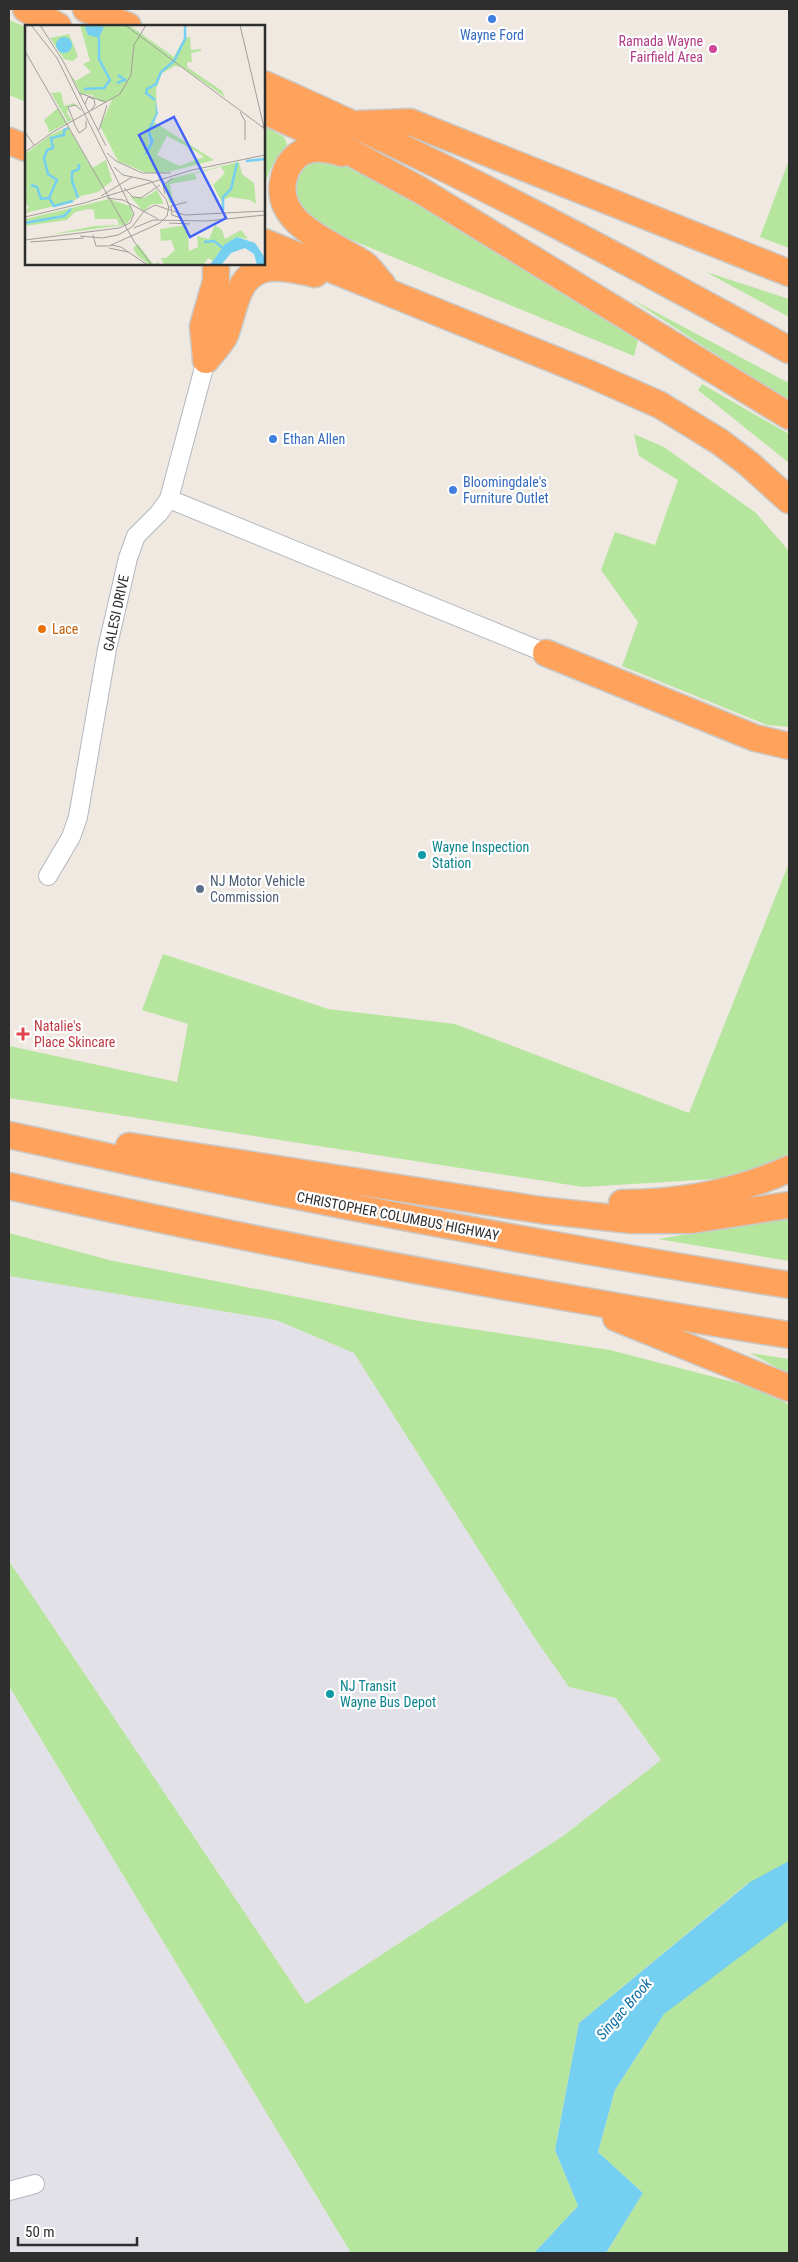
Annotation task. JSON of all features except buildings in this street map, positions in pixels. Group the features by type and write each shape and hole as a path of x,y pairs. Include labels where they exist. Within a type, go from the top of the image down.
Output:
{"highway":[{"path":"26,9 56,25"},
{"path":"86,9 126,25"},
{"path":"265,84 355,124 540,215 789,350"},
{"path":"265,111 324,138 420,190 485,228 789,416"},
{"path":"355,124 410,122 786,270"},
{"path":"9,141 25,148"},
{"path":"357,157 323,148 299,154 290,163 285,173 282,184 283,197 287,209 295,219 322,239 366,265 388,292"},
{"path":"265,242 590,374 660,405 720,442 749,464 789,500"},
{"path":"206,360 203,326 216,281 216,265"},
{"path":"206,360 224,337 242,285 249,275 259,270 283,268 360,281"},
{"path":"546,652 755,738 789,746"},
{"name":"CHRISTOPHER COLUMBUS HIGHWAY","path":"9,1135 159,1169 347,1207 582,1251 789,1285"},
{"path":"79,1150 120,1144 484,1202 631,1220 692,1220 789,1205"},
{"path":"484,1202 660,1202 744,1187 789,1169"},
{"path":"9,1186 299,1249 789,1335"},
{"path":"561,1296 789,1388"}],"street":[{"name":"GALESI DRIVE","path":"48,876 71,837 78,817 107,649 128,558 136,536 159,513 168,499 206,360"},
{"path":"168,499 546,652"},
{"path":"9,2191 35,2184"}],"shaded area":[{"name":"NJ Transit Wayne Bus Depot","path":"9,1276 276,1320 354,1353 534,1637 569,1687 616,1698 661,1760 563,1836 306,2004 9,1561"},
{"path":"9,1686 351,2253 9,2253"}],"green space":[{"path":"9,20 25,27 25,102 9,95"},
{"path":"265,127 284,137 287,144 286,149 280,154 271,168 265,183"},
{"path":"316,159 344,163 495,249 638,340 634,356 310,223 297,211 295,187 296,180 302,169"},
{"path":"789,160 789,248 760,237"},
{"path":"706,272 789,299 789,317"},
{"path":"631,299 789,383 789,402"},
{"path":"702,384 789,434 789,463 698,390"},
{"path":"634,434 664,447 756,513 789,551 789,727 767,725 622,666 638,622 601,570 615,532 655,545 678,480 639,456"},
{"path":"789,863 789,1154 748,1177 583,1187 9,1098 9,1046 177,1082 188,1024 142,1010 163,954 328,1009 455,1024 689,1113"},
{"path":"789,1217 789,1261 658,1239"},
{"path":"9,1233 109,1260 413,1320 610,1350 764,1390 789,1405 789,2253 606,2253 643,2193 598,2152 615,2090 748,1883 579,2023 555,2150 578,2206 534,2253 351,2253 9,1686 9,1561 306,2004 563,1836 661,1760 616,1698 569,1687 534,1637 354,1353 276,1320 9,1276"},
{"path":"750,1353 789,1359 789,1374"}],"water":[{"name":"Singac Brook","path":"789,1861 789,1920 664,2014 615,2090 598,2152 643,2193 606,2253 534,2253 578,2206 555,2150 579,2023 750,1882"}],"place":[{"name":"Wayne Ford","path":"492,19"},
{"name":"Ramada Wayne Fairfield Area","path":"713,49"},
{"name":"Ethan Allen","path":"273,439"},
{"name":"Bloomingdale's Furniture Outlet","path":"453,490"},
{"name":"Lace","path":"42,629"},
{"name":"Wayne Inspection Station","path":"422,855"},
{"name":"NJ Motor Vehicle Commission","path":"200,889"},
{"name":"Natalie's Place Skincare","path":"23,1034"},
{"name":"NJ Transit Wayne Bus Depot","path":"330,1694"}]}
